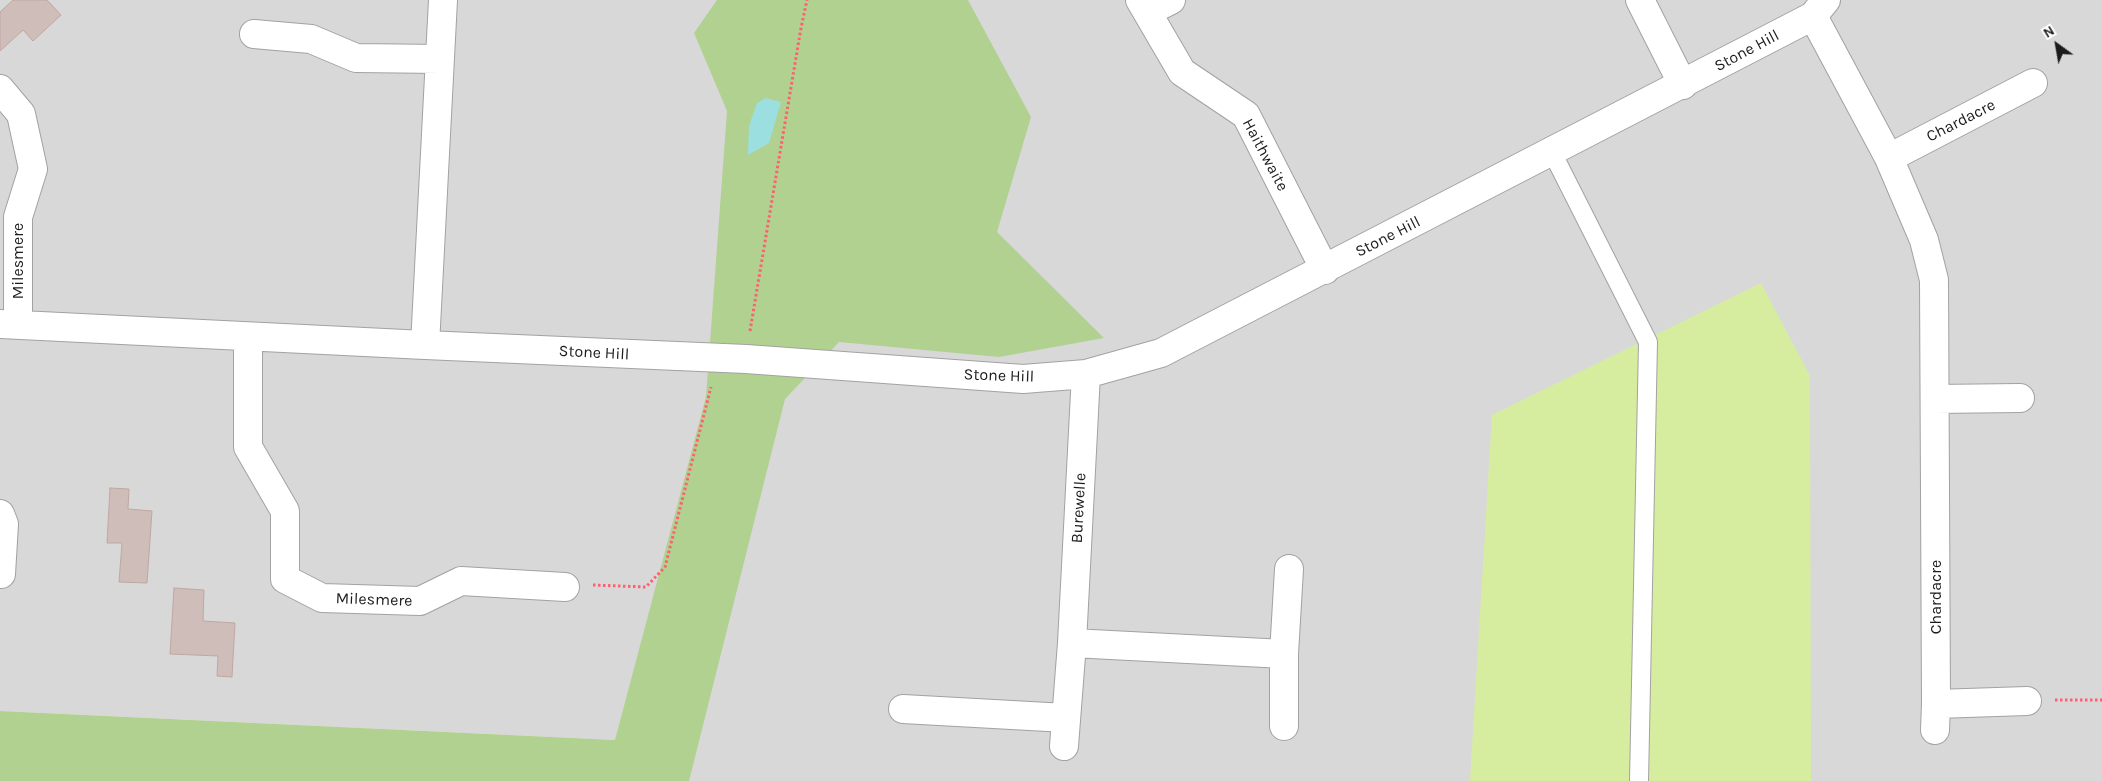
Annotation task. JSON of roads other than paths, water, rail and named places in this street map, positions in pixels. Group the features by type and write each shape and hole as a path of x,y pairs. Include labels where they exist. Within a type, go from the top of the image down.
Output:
{"street":[{"path":"425,345 443,0"},
{"name":"Haithwaite","path":"1171,0 1144,6 1182,72 1246,115 1325,270"},
{"path":"1640,0 1684,84"},
{"name":"Stone Hill","path":"425,345 746,359 1023,379 1086,374 1161,353 1684,84 1819,8"},
{"name":"Chardacre","path":"1819,8 1889,158 1924,240 1934,280 1935,717 2027,701"},
{"path":"254,34 311,39 356,58 440,59"},
{"name":"Chardacre","path":"1889,158 2033,83"},
{"name":"Milesmere","path":"0,89 21,114 33,169 18,217 9,324 425,345"},
{"name":"Milesmere","path":"248,337 248,447 285,511 285,579 322,598 420,601 461,581 565,587"},
{"name":"Burewelle","path":"1064,746 1072,643 1086,374"},
{"path":"1935,399 2020,398"},
{"path":"0,514 4,524 1,574"},
{"path":"1284,726 1284,654 1289,569"},
{"path":"1072,643 1284,654"},
{"path":"903,709 1066,718"}],"lane":[{"path":"1552,152 1648,342 1638,781"}],"water":[{"path":"766,98 781,102 769,143 748,155 749,126 757,103"}]}
